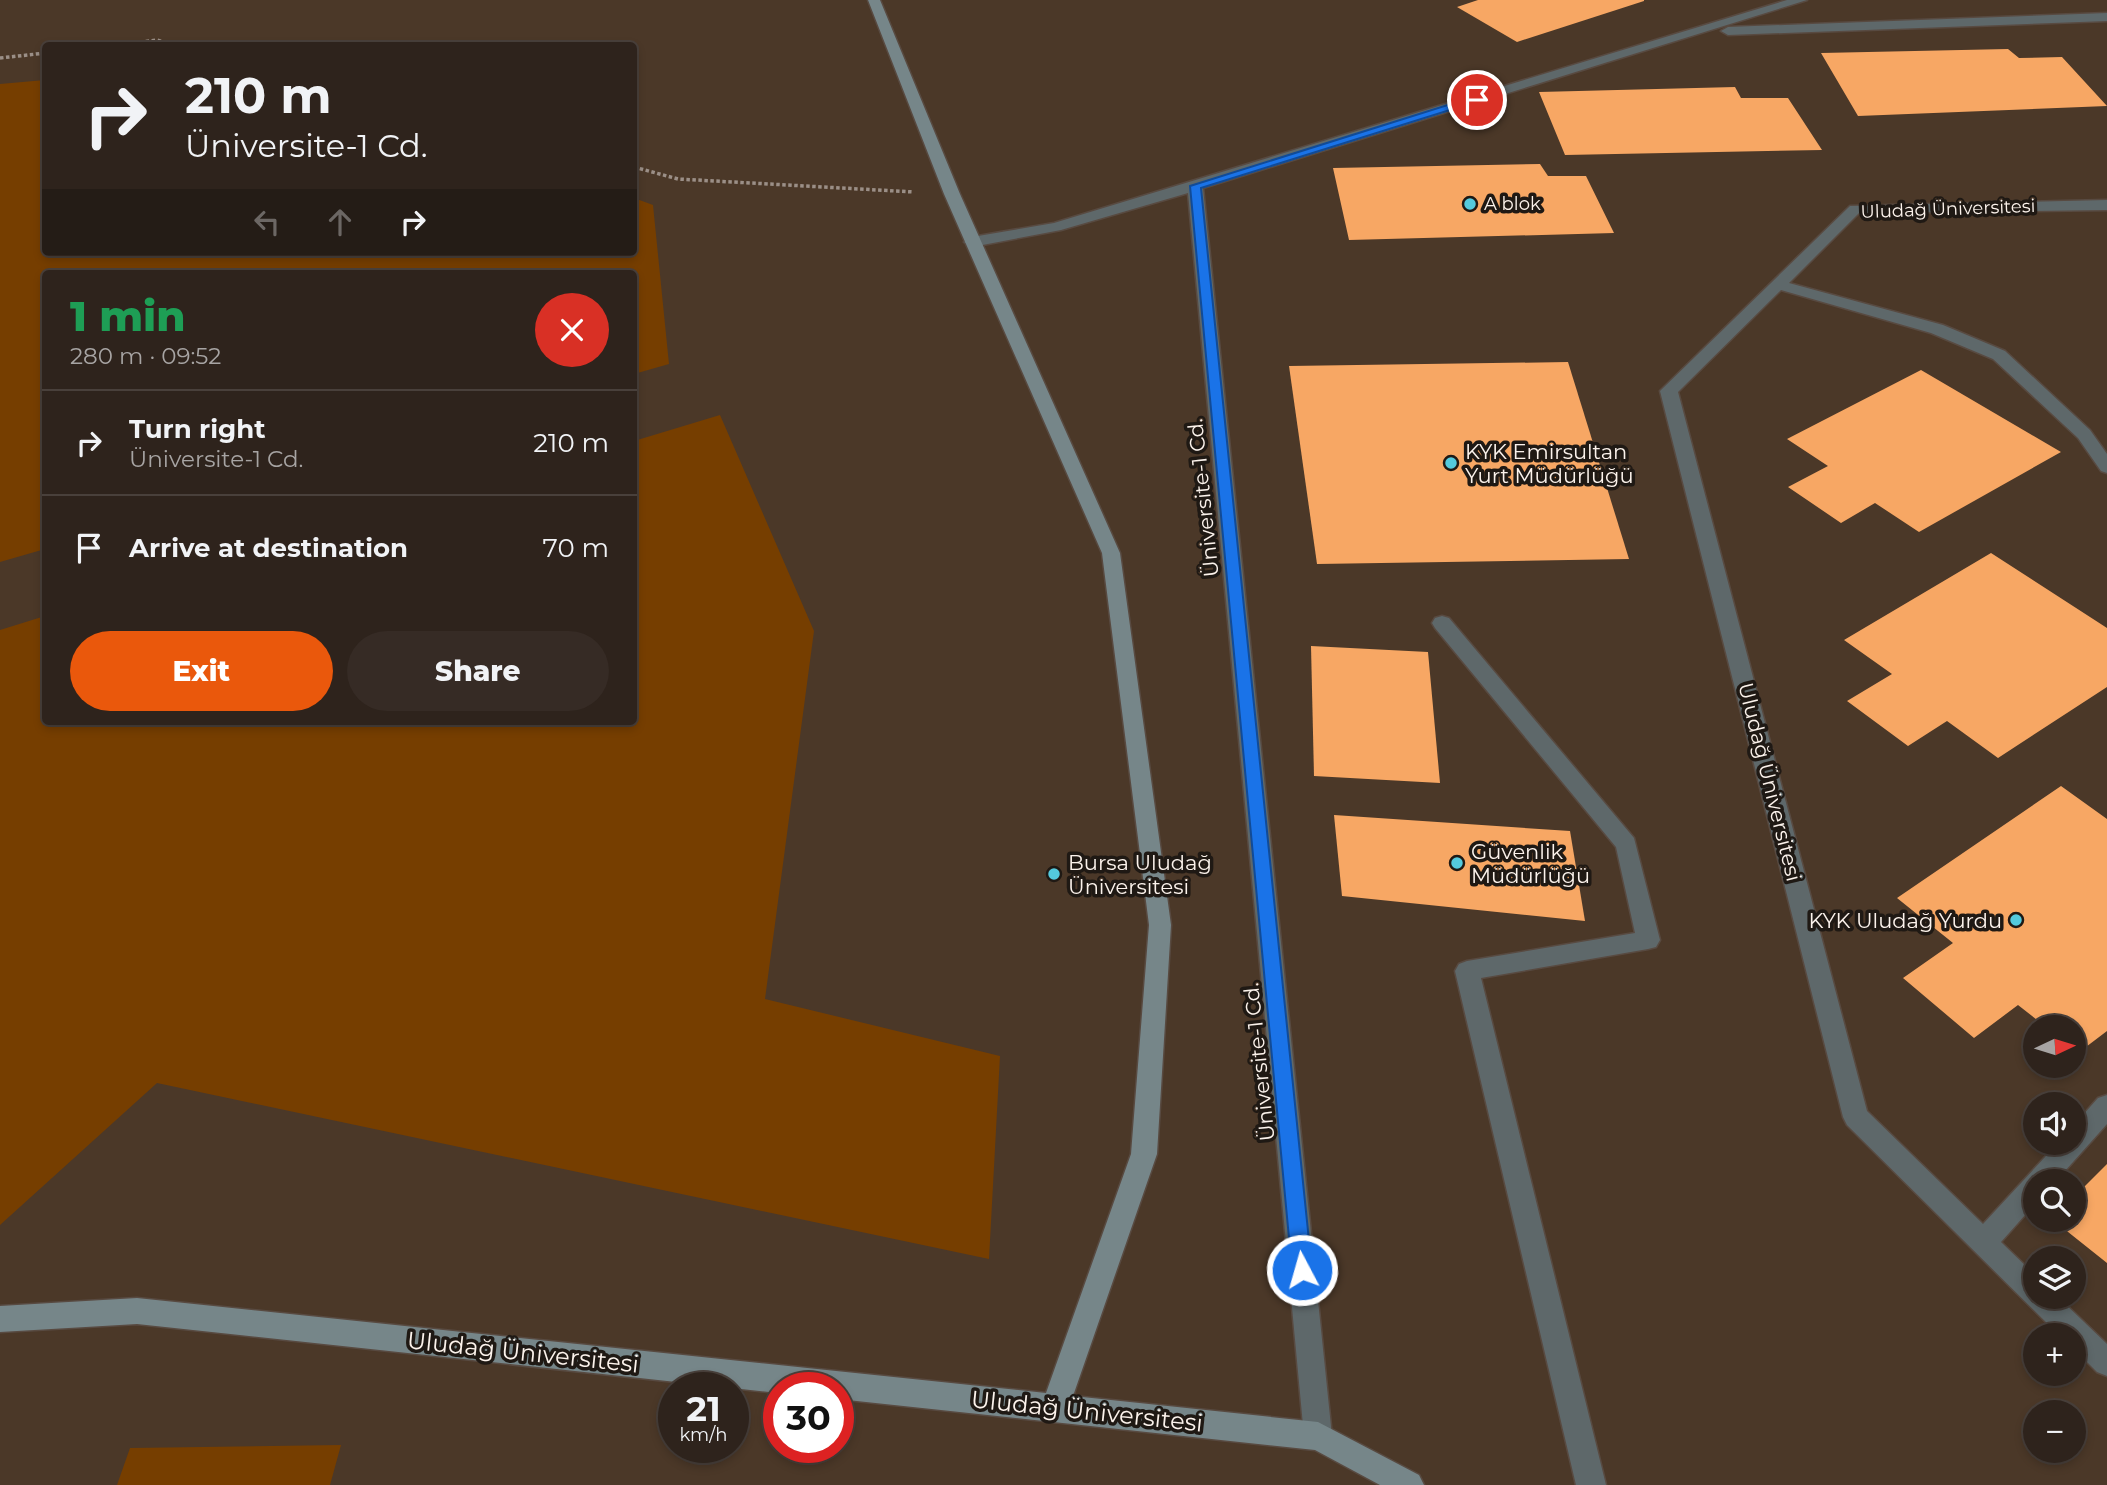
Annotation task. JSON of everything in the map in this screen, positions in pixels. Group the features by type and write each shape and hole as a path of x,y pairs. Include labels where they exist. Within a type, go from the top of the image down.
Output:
{"street":[{"path":"874,0 972,242 1111,552 1160,925 1144,1154 1055,1408"},
{"path":"972,242 1056,228 1801,0"},
{"path":"1699,32 2107,17"},
{"name":"Üniversite-1 Cd.","path":"1195,186 1318,1436"},
{"name":"Uludağ Üniversitesi","path":"2023,1281 1856,1117 1669,391 1855,209 2107,205"},
{"path":"1776,284 1937,329 1999,355 2084,434 2107,467"},
{"path":"1442,623 1626,844 1648,940 1466,971 1591,1485"},
{"path":"2050,1169 2107,1106"},
{"path":"1984,1242 2023,1199"},
{"path":"2051,1309 2107,1363"},
{"name":"Uludağ Üniversitesi","path":"0,1319 137,1311 1318,1436 1409,1485"}],"path":[{"path":"141,42 163,42"},
{"path":"0,58 42,53"},
{"path":"637,168 678,179 952,194"}],"shaded area":[{"name":"Bursa Uludağ Üniversitesi","path":"0,0 2107,0 2107,1485 0,1485"},
{"path":"42,80 42,256 637,256 637,199 653,205 669,364 637,373 637,270 42,270 42,550 0,562 0,84"},
{"path":"720,415 814,631 765,999 1000,1056 989,1259 157,1083 0,1225 0,630 42,617 42,725 637,725 637,440"},
{"path":"341,1445 330,1485 117,1485 130,1448"}],"building":[{"path":"1478,0 1644,1 1517,42 1457,7"},
{"path":"2008,49 2019,58 2062,57 2107,106 1858,116 1821,53"},
{"path":"1735,87 1741,98 1788,98 1822,150 1565,155 1539,92"},
{"name":"A blok","path":"1540,164 1548,176 1586,176 1614,233 1349,240 1333,168"},
{"name":"KYK Emirsultan Yurt Müdürlüğü","path":"1568,362 1629,559 1317,564 1289,366"},
{"path":"1921,370 2061,452 1919,532 1875,503 1841,523 1788,487 1828,466 1787,439"},
{"path":"1991,553 2107,628 2107,687 1998,758 1947,721 1908,746 1847,701 1892,674 1844,640"},
{"path":"1311,646 1428,652 1440,783 1314,776"},
{"name":"KYK Uludağ Yurdu","path":"2061,786 2107,819 2107,1031 2086,1047 2086,1015 2031,1015 2018,1005 1974,1038 1903,978 1953,943 1897,898"},
{"name":"Güvenlik Müdürlüğü","path":"1334,815 1570,831 1585,921 1342,896"},
{"path":"2107,1164 2107,1263 2068,1232 2086,1232 2086,1185"}],"place":[{"name":"A blok","path":"1470,204"},
{"name":"KYK Emirsultan Yurt Müdürlüğü","path":"1451,463"},
{"name":"Güvenlik Müdürlüğü","path":"1457,863"},
{"name":"Bursa Uludağ Üniversitesi","path":"1054,874"},
{"name":"KYK Uludağ Yurdu","path":"2016,920"}],"route":[{"path":"1302,1270 1195,186 1477,100"}]}
